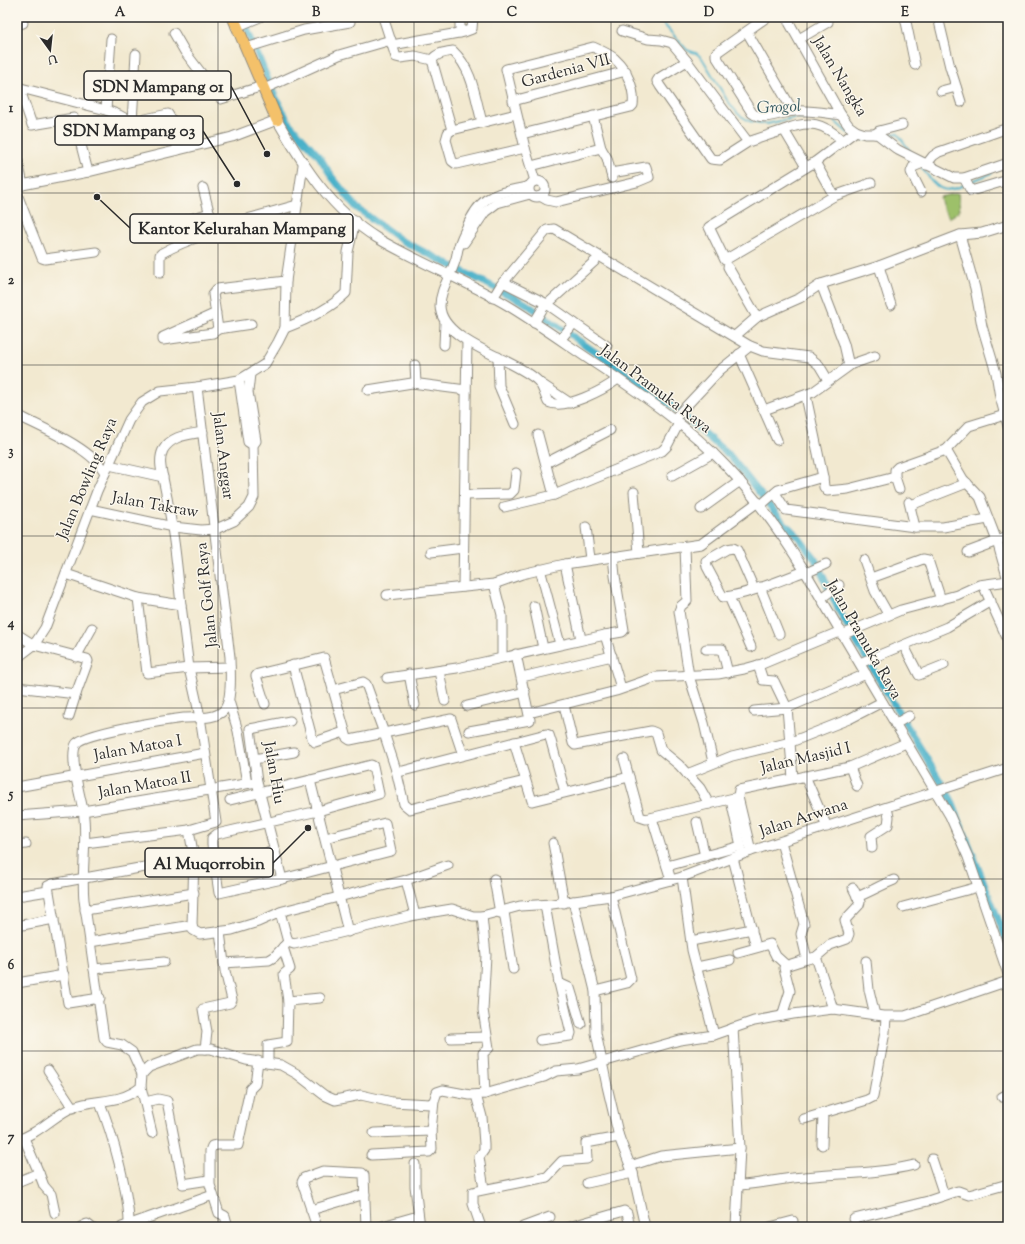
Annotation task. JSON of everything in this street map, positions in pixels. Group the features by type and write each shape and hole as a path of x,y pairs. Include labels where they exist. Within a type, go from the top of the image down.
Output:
{"main road":[{"path":"240,23 267,86 277,120"}],"street":[{"path":"240,23 260,17"},
{"path":"383,17 396,57 400,58 415,56 432,60"},
{"path":"460,17 460,33"},
{"path":"174,33 185,52 221,99 267,86 339,54 392,42 460,33 472,29 473,17"},
{"path":"767,17 716,52 716,56 736,89 755,116 768,116 793,111 820,111 841,115"},
{"name":"Jalan Nangka","path":"786,17 841,115 849,126 850,136"},
{"path":"905,17 915,65"},
{"path":"938,17 950,67 961,102"},
{"path":"251,47 304,30 350,22"},
{"path":"799,39 828,22"},
{"path":"622,31 636,36 672,43 748,142"},
{"path":"747,32 793,111"},
{"path":"106,110 111,39"},
{"path":"522,134 633,105 634,97 626,71 615,58 593,47 506,69 516,114 531,166 531,187 535,197 540,196 547,200 556,202 637,182 649,177 646,167 611,173"},
{"path":"432,60 433,57 453,51 463,60 468,71 482,122"},
{"path":"132,122 136,54"},
{"path":"432,60 452,130"},
{"path":"687,61 659,78 657,81 711,159 720,160 748,142 791,127 820,124 850,136 876,134 879,131 902,125"},
{"name":"Gardenia VII","path":"513,101 626,71"},
{"path":"18,87 106,110 132,122 168,114 171,119 178,150"},
{"path":"18,87 32,125 74,118 88,172"},
{"path":"941,91 956,87"},
{"path":"516,114 452,130 448,133 446,140 452,162 456,164 525,148"},
{"path":"593,116 615,187"},
{"path":"17,158 20,185 88,172 232,137 277,120"},
{"name":"Jalan Pramuka Raya","path":"277,120 303,165 331,200 355,221 376,237 453,265 498,289 535,321 568,331 618,379 677,419 713,453 761,504 784,536 815,568 843,633 861,662 882,702 902,720 906,743 942,789 959,839 978,886 1008,974"},
{"path":"920,192 911,172 913,167 924,164 940,152 1008,128"},
{"path":"784,130 806,167"},
{"path":"876,134 886,142 924,164 966,182 1008,163"},
{"path":"850,136 815,162 709,227 725,260 834,196 871,183"},
{"path":"531,166 602,148"},
{"path":"815,162 834,196"},
{"path":"239,380 265,364 285,328 286,281 303,165"},
{"path":"966,182 971,192 1008,180"},
{"path":"444,345 445,323 440,307 441,297 453,265 482,209 497,204 541,182 544,186 544,192 540,196"},
{"path":"204,188 213,227 218,228 297,205"},
{"path":"17,194 42,258 45,259 96,252"},
{"path":"160,233 181,222 210,213"},
{"path":"285,328 302,322 339,300 346,293 348,252 355,221"},
{"path":"735,336 757,317 800,298 822,284 879,266 960,235 982,233 1008,225"},
{"path":"160,273 160,255 162,253 195,239 238,228 258,228 294,233"},
{"path":"607,346 568,331 545,306 498,289 547,230 551,228 557,230 750,346 763,351 809,357 819,365 828,380"},
{"path":"960,235 975,288 982,326 996,373 1008,426"},
{"path":"535,321 545,306 596,261"},
{"path":"728,266 757,317"},
{"path":"879,266 891,305"},
{"path":"218,329 213,294 216,289 286,281"},
{"path":"822,284 844,344 849,365"},
{"path":"216,313 162,338 165,341 213,333 218,329 251,324"},
{"path":"445,323 467,340 518,368 540,383 548,402 561,404 570,403 611,384 618,379"},
{"path":"463,587 467,340"},
{"path":"504,507 554,495 662,451 667,446 677,419 684,407 720,370 750,346"},
{"path":"739,354 777,440"},
{"path":"764,410 806,396 848,368 849,365 875,356"},
{"path":"498,357 497,375 499,386 515,424"},
{"path":"415,365 416,383"},
{"name":"Jalan Golf Raya","path":"247,783 238,731 229,701 230,667 216,529 234,521 249,507 254,497 253,445 256,441 248,392 250,374"},
{"name":"Jalan Golf Raya","path":"239,380 248,442 253,445"},
{"name":"Jalan Bowling Raya","path":"17,658 34,645 45,628 90,509 107,469 129,420 142,402 160,391 197,388 239,380"},
{"path":"368,390 416,383 466,390"},
{"name":"Jalan Anggar","path":"197,388 216,529"},
{"path":"806,396 824,487 827,491 848,489 895,477"},
{"path":"17,415 69,442 107,469 163,477"},
{"path":"899,489 895,477 895,470 898,467 946,450 969,426 1006,415"},
{"path":"546,463 610,430"},
{"path":"85,843 189,830 216,822 200,717 189,668 173,527 161,464 163,451 170,441 179,437 203,432"},
{"path":"538,434 554,495"},
{"path":"529,713 564,705 656,677 728,673 758,665 843,633 855,630 888,614 957,595 979,585 1008,580 997,541 980,497 963,479 946,450"},
{"path":"672,476 713,453"},
{"path":"465,495 510,494 514,490 516,473"},
{"path":"387,595 494,584 522,574 565,564 701,544 786,487 823,478"},
{"path":"701,509 740,481"},
{"path":"915,527 910,503 968,483"},
{"path":"634,492 639,553"},
{"path":"774,494 786,510 915,527 943,527 988,519"},
{"name":"Jalan Takraw","path":"90,509 173,527 201,530 216,529"},
{"path":"586,527 590,560"},
{"path":"968,552 1008,537"},
{"path":"685,547 687,601 681,606 679,611 689,676 704,723 712,762"},
{"path":"431,552 463,548"},
{"path":"779,634 757,588 737,550 733,548 727,549 706,561 707,567 723,597 729,597 757,588 815,568"},
{"path":"387,678 438,671 581,639 622,632 624,630 613,556"},
{"path":"871,578 923,559 928,560 941,600"},
{"path":"864,560 888,614"},
{"path":"565,564 581,639"},
{"path":"540,569 560,644"},
{"path":"66,574 138,598 181,605"},
{"path":"494,584 502,615 502,657"},
{"path":"826,595 840,585"},
{"path":"983,585 1008,640"},
{"path":"729,597 751,647"},
{"path":"138,598 146,672 149,674 189,668 230,667"},
{"path":"861,662 904,646 947,627 991,601"},
{"path":"534,606 544,648"},
{"path":"76,657 92,628"},
{"path":"17,634 34,645 87,659 88,661 69,716"},
{"path":"605,635 621,688"},
{"path":"904,646 919,675 944,665"},
{"path":"706,649 722,649 728,673"},
{"path":"469,731 530,720 516,654"},
{"path":"522,677 612,656"},
{"path":"265,704 256,676 258,674 324,658 344,732 347,738 350,740 451,719 463,755"},
{"path":"293,665 312,738 315,742 344,732"},
{"path":"758,665 763,680 774,681 787,708 793,778"},
{"path":"438,671 445,701"},
{"path":"409,674 415,705"},
{"path":"754,711 787,708 866,674"},
{"path":"333,690 363,682 366,684 396,770 404,804 410,808 525,781"},
{"path":"17,687 76,694"},
{"path":"466,706 525,692"},
{"path":"152,1133 140,1087 142,1074 128,1047 107,1042 105,1039 100,998 85,910 82,878 85,843 83,811 76,776 76,743 84,738 114,730 200,717 210,717 223,711 229,701"},
{"path":"687,774 712,762 745,752 791,742 849,719 882,702"},
{"path":"564,705 573,743 576,745 654,731 657,734 661,750 674,760 700,788 710,804"},
{"name":"Jalan Hiu","path":"282,879 257,782 250,729 290,721"},
{"path":"396,770 400,772 514,742 549,735 565,792"},
{"path":"514,742 532,801 629,777"},
{"name":"Jalan Masjid I","path":"738,797 738,792 743,789 793,778 832,772 850,767 906,743"},
{"path":"254,759 294,752"},
{"name":"Jalan Matoa I","path":"17,787 205,753"},
{"path":"624,759 640,817 646,820 738,797 751,851"},
{"path":"230,800 373,766 379,795 318,811 217,834 212,838 212,845 219,893 282,879 391,851 385,823 325,838"},
{"path":"850,767 857,786"},
{"name":"Jalan Arwana","path":"482,916 502,912 520,906 564,903 611,896 682,877 751,851 1008,768"},
{"path":"805,776 826,827"},
{"path":"310,780 348,932"},
{"name":"Jalan Matoa II","path":"17,816 83,811 257,782"},
{"path":"667,866 741,845 732,805"},
{"path":"872,848 871,836 888,825 889,818 887,808"},
{"path":"652,818 671,880"},
{"path":"697,822 705,856"},
{"path":"189,830 194,858 192,925 193,930 200,934 220,932 258,922 280,912 406,880 448,865"},
{"path":"781,842 804,924 801,934 833,1009"},
{"path":"553,843 564,903"},
{"path":"215,866 275,851"},
{"path":"100,998 68,1003 48,886 82,878 194,858"},
{"path":"733,858 756,947"},
{"path":"682,877 691,941 714,1035"},
{"path":"494,879 513,969"},
{"path":"406,880 415,915"},
{"path":"857,897 873,891 880,885 894,880"},
{"path":"903,907 978,886"},
{"path":"786,965 811,958 830,945 847,940 849,934 845,920 859,905 852,888"},
{"path":"17,896 48,891"},
{"path":"85,910 194,893"},
{"path":"595,991 627,983 631,979 611,896"},
{"path":"573,901 595,991 596,1033 602,1062 619,1137 632,1170 645,1227"},
{"path":"540,1040 571,1035 559,983 545,905"},
{"path":"224,963 269,960 286,944 294,944 348,932 415,915 452,909 473,916 482,916 486,955 483,1010 489,1049 483,1052 480,1094 484,1150 479,1157 484,1188"},
{"path":"268,1063 268,1045 287,1042 288,1001 284,974 290,969 280,912"},
{"path":"17,926 54,920"},
{"path":"90,942 192,925"},
{"path":"691,941 752,929"},
{"path":"205,1049 208,1039 203,1009 230,1003 232,1000 227,982 220,932"},
{"path":"738,953 770,944 776,956 786,965"},
{"path":"697,967 730,960"},
{"path":"866,961 869,990 875,1015"},
{"path":"94,969 164,962"},
{"path":"782,1016 790,991 784,968 786,965"},
{"path":"17,983 64,975"},
{"path":"371,1155 431,1152 431,1131 434,1101 437,1092 443,1090 480,1094 544,1077 556,1071 578,1069 680,1040 714,1035 754,1021 782,1016 833,1009 886,1017 900,1016 918,1012 1008,981"},
{"path":"559,983 570,988 582,1024"},
{"path":"288,1001 320,998"},
{"path":"804,1119 867,1100 872,1097 885,1032 886,1017"},
{"path":"733,1028 740,1148 740,1185 736,1227"},
{"path":"451,1038 487,1037"},
{"path":"142,1074 149,1067 197,1049 205,1049 226,1053 246,1060 281,1065 297,1074 324,1095 336,1100 361,1095 392,1102 430,1104 434,1101"},
{"path":"228,1227 225,1216 220,1214 212,1195 209,1180 210,1148 217,1145 238,1145 250,1089 255,1084 258,1061"},
{"path":"48,1070 73,1108"},
{"path":"55,1213 51,1194 44,1186 20,1139 45,1127 73,1108 130,1095 140,1087"},
{"path":"145,1102 158,1099 167,1101 183,1184 209,1180"},
{"path":"100,1103 125,1194 126,1226 212,1195"},
{"path":"822,1145 823,1113"},
{"path":"374,1133 431,1131"},
{"path":"480,1224 473,1204 473,1192 484,1188 547,1177 562,1161 587,1159 586,1143 619,1137"},
{"path":"587,1182 632,1170 661,1156 740,1148"},
{"path":"932,1159 944,1195"},
{"path":"415,1164 420,1227"},
{"path":"740,1185 760,1184 772,1180 804,1176 888,1172 914,1165"},
{"path":"317,1227 302,1182 304,1178 319,1172 362,1173 366,1178 366,1227"},
{"path":"17,1182 39,1174"},
{"path":"854,1219 958,1191 969,1195 1008,1184"},
{"path":"311,1210 365,1194"},
{"path":"569,1227 624,1211 627,1213 630,1227"},
{"path":"379,1227 418,1216"},
{"path":"523,1227 550,1217"},
{"path":"770,1227 793,1221"},
{"path":"81,1227 87,1224 91,1227"}],"green space":[{"path":"958,193 960,210 949,218 941,205 939,197"}],"waterway":[{"path":"242,17 274,94 289,123 319,156 332,177 357,208 401,240 525,303 671,405 730,456 782,521 796,534 815,559 839,611 951,799 1008,944"},
{"name":"Grogol","path":"634,17 637,21 652,17 659,19 687,50 696,53 702,58 727,100 738,114 749,121 767,124 793,118 831,118 848,133"},
{"name":"Grogol","path":"884,136 897,133 910,151"},
{"name":"Grogol","path":"853,137 864,140 876,138"},
{"name":"Grogol","path":"922,168 935,185 940,188 950,190 964,185"},
{"name":"Grogol","path":"970,182 992,173"}],"place":[{"name":"SDN Mampang 01","path":"267,154"},
{"name":"SDN Mampang 03","path":"237,184"},
{"name":"Kantor Kelurahan Mampang","path":"97,197"},
{"name":"Al Muqorrobin","path":"308,828"}]}
